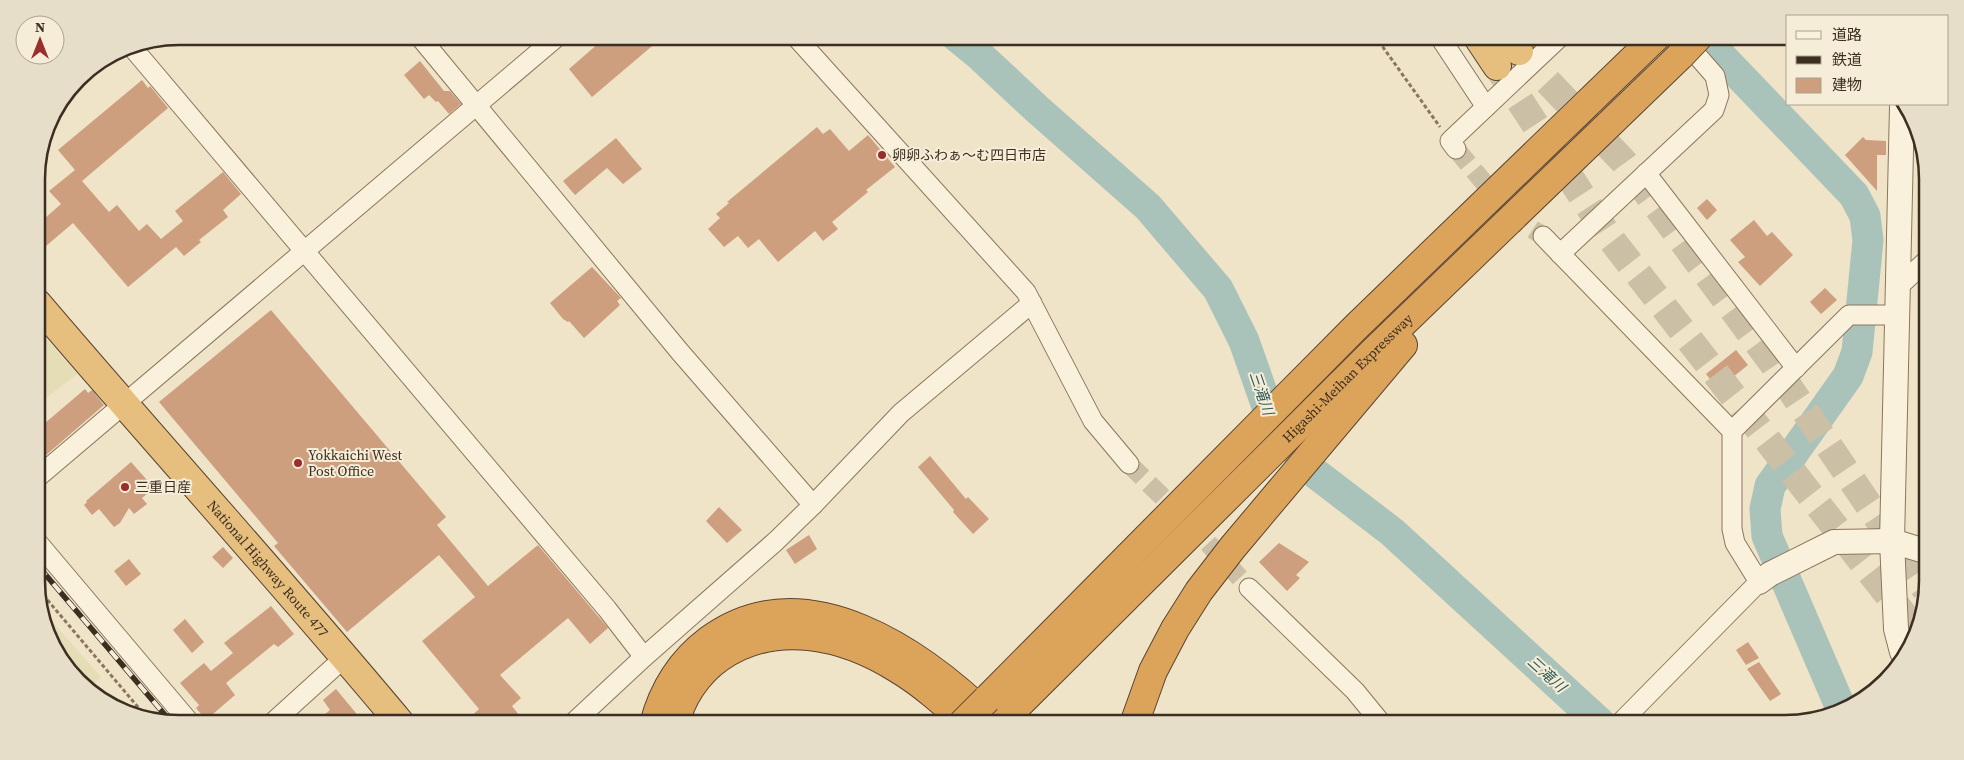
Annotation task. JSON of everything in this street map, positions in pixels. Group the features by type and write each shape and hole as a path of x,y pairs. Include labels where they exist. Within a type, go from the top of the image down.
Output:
{"highway":[{"path":"1496,45 1508,51"},
{"name":"Higashi-Meihan Expressway","path":"997,715 1245,438 1648,45"},
{"name":"Higashi-Meihan Expressway","path":"997,715 1268,456 1380,358 1480,251 1684,45"},
{"name":"National Highway Route 477","path":"45,311 393,715"},
{"path":"1137,715 1153,671 1175,629 1199,591 1233,547 1290,480 1380,358"},
{"path":"656,715 670,682 684,663 721,632 769,615 795,614 822,616 847,623 897,645 997,715"},
{"path":"679,715 684,699 698,679 713,662 730,650 751,641 772,636 796,635 823,637 872,654 899,669 956,715"}],"street":[{"path":"427,45 680,352 814,505"},
{"path":"45,471 547,45"},
{"path":"803,45 1026,292 1092,421 1129,464"},
{"path":"1445,45 1486,107"},
{"path":"1453,145 1486,107 1551,45"},
{"path":"1560,254 1714,110 1719,95 1715,76 1688,45"},
{"path":"136,52 607,609 644,657"},
{"path":"1901,647 1896,629 1892,541 1887,315 1898,287 1902,114"},
{"path":"1646,173 1796,368"},
{"path":"1543,236 1732,431 1732,528 1735,543 1765,578"},
{"path":"1898,287 1919,267"},
{"path":"582,715 644,657 776,541 814,505 901,413 1032,304"},
{"path":"1732,431 1849,315 1887,315"},
{"path":"1629,715 1765,578 1834,542 1892,541 1919,549"},
{"path":"45,551 183,715"},
{"path":"1248,588 1355,691 1375,715"},
{"path":"281,715 345,657"}],"path":[{"path":"1381,45 1405,81 1453,145"},
{"path":"47,599 139,709"}],"shaded area":[{"path":"45,337 77,374 45,399"},
{"path":"51,621 101,677 94,684 78,669 59,640"}],"building":[{"path":"597,45 653,45 592,97 569,69"},
{"path":"420,61 444,91 450,91 461,104 449,114 438,101 436,102 429,95 424,99 404,75"},
{"path":"142,80 148,88 150,86 168,108 82,181 109,212 117,205 139,231 147,224 161,239 183,221 175,211 223,172 241,194 223,210 228,217 199,240 201,242 184,256 176,247 128,287 73,223 46,246 45,245 45,218 61,204 49,191 75,170 58,150"},
{"path":"817,127 823,134 830,129 849,151 868,135 895,167 866,190 868,192 832,222 838,229 823,241 815,231 778,262 759,239 748,248 738,236 724,247 708,229 720,218 716,214 729,203 727,202"},
{"path":"1863,137 1866,140 1886,141 1886,155 1877,155 1877,191 1845,155"},
{"path":"616,138 642,169 623,184 607,168 575,195 563,181"},
{"path":"1707,199 1717,210 1707,220 1697,208"},
{"path":"1754,220 1767,236 1772,232 1793,255 1760,286 1738,262 1745,257 1730,240"},
{"path":"592,267 621,298 617,301 620,305 584,338 569,321 563,319 550,303"},
{"path":"1825,288 1837,300 1821,314 1810,302"},
{"name":"Yokkaichi West Post Office","path":"271,310 446,517 437,525 488,586 538,545 608,628 590,644 568,618 500,675 521,698 512,706 519,715 473,715 479,709 422,641 475,597 439,555 347,632 274,546 278,543 159,402"},
{"path":"1736,350 1748,365 1718,389 1706,374"},
{"path":"85,389 88,393 92,390 104,405 45,456 45,423"},
{"path":"930,456 966,499 968,497 989,519 973,534 918,467"},
{"path":"131,462 154,488 142,498 147,504 134,514 129,508 120,523 114,527 99,509 92,515 84,505 86,501"},
{"path":"719,507 742,530 727,543 706,521"},
{"path":"809,535 817,549 795,564 786,550"},
{"path":"1279,543 1309,562 1296,575 1300,578 1287,591 1259,562"},
{"path":"223,547 233,558 223,568 212,557"},
{"path":"129,559 141,574 126,586 114,571"},
{"path":"271,606 294,634 278,647 274,644 226,683 235,695 212,715 202,715 196,708 199,705 180,683 204,663 211,671 233,653 224,643"},
{"path":"185,619 204,642 192,653 173,630"},
{"path":"1748,642 1759,658 1746,665 1736,650"},
{"path":"1759,662 1781,694 1770,701 1747,669"},
{"path":"336,689 358,715 324,715 330,710 323,700"}],"waterway":[{"name":"三滝川","path":"967,45 1148,207 1218,289 1244,341 1272,421 1311,470 1392,532 1591,715"},
{"path":"1712,45 1854,195 1865,216 1868,240 1857,352 1848,376 1770,486 1765,509 1767,536 1839,703"}],"tunnel":[{"path":"1519,51 1624,162 1774,365 1919,580"},
{"path":"1497,66 1607,234 1912,625"},
{"path":"1456,149 1512,216 1543,236"},
{"path":"1129,464 1196,530 1249,588"}],"railway":[{"path":"45,574 164,714"}],"place":[{"name":"卵卵ふわぁ～む四日市店","path":"882,155"},
{"name":"Yokkaichi West Post Office","path":"298,463"},
{"name":"三重日産","path":"125,487"}]}
